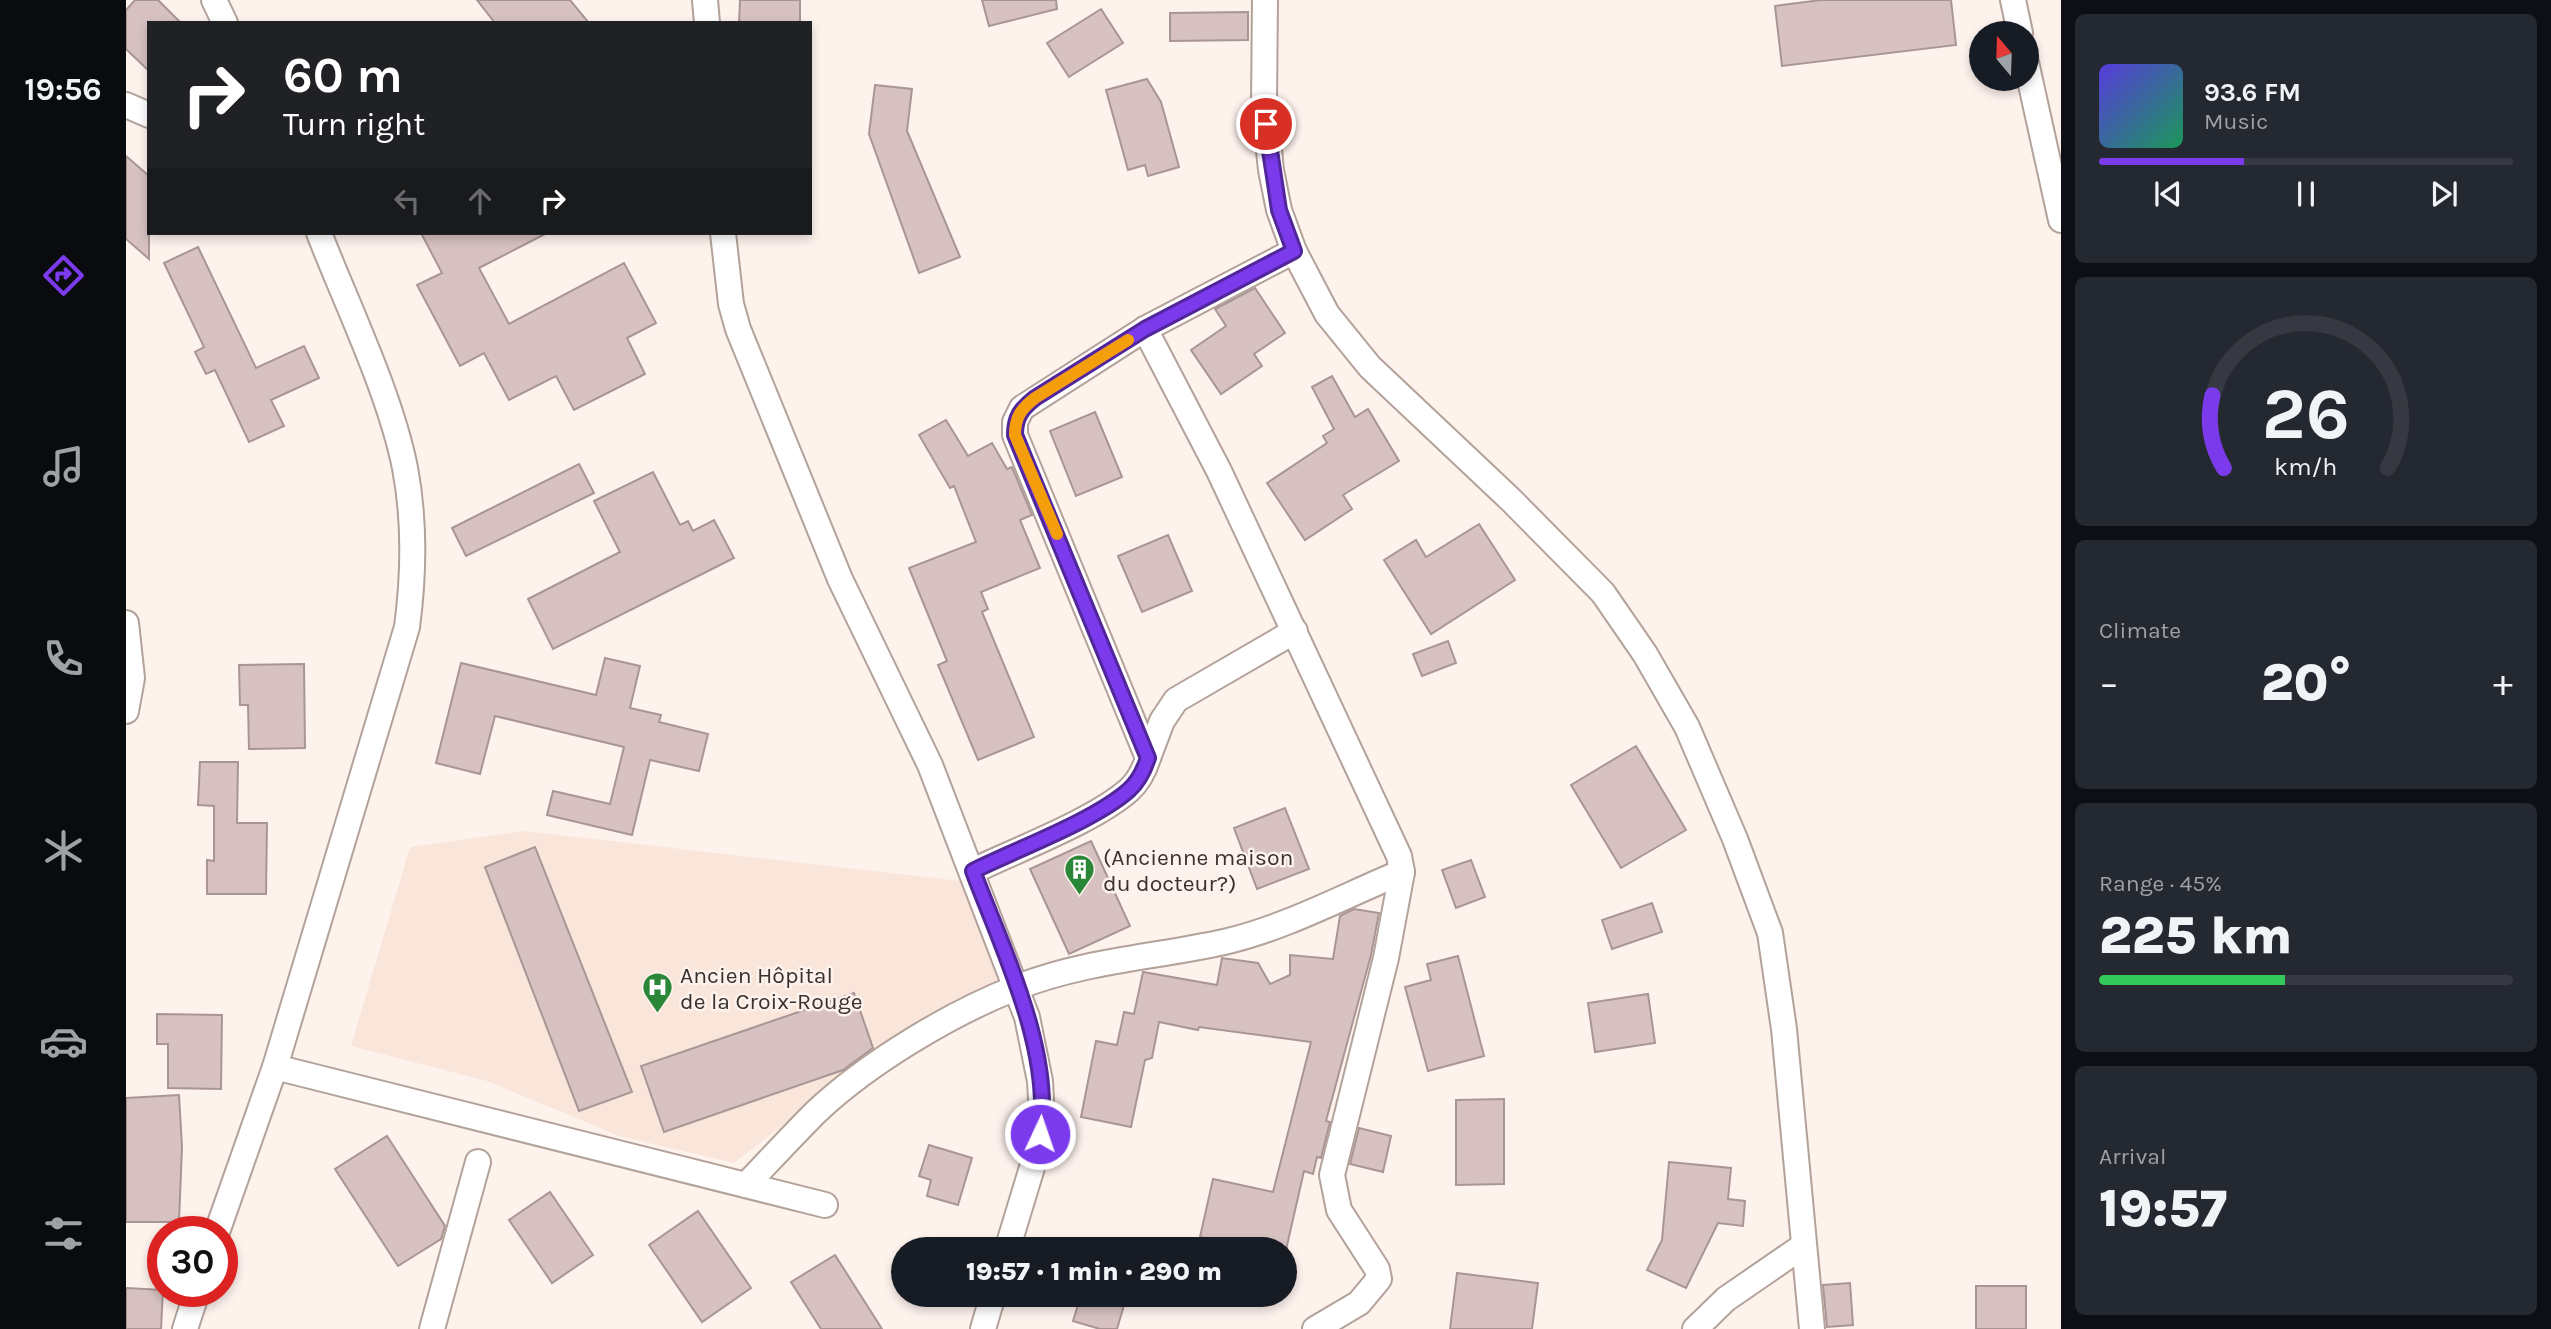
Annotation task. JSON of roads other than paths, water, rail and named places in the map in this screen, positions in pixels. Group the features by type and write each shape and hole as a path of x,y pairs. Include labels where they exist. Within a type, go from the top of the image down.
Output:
{"street":[{"path":"214,0 224,21"},
{"path":"705,0 707,21"},
{"path":"1265,0 1264,102 1271,170 1279,210 1294,251 1327,314 1370,367 1510,499 1603,593 1645,654 1687,727 1735,839 1770,933 1784,1029 1812,1329"},
{"path":"2013,0 2017,21"},
{"path":"2032,91 2061,220"},
{"path":"126,105 147,114"},
{"path":"222,1216 275,1067 407,627 412,591 413,526 405,468 395,427 320,235"},
{"path":"723,235 731,303 738,329 840,579 930,765 1027,1017 1040,1081 1042,1118 1037,1151 1011,1237"},
{"path":"1148,758 1015,435 1015,422 1022,408 1145,329 1294,251"},
{"path":"1145,329 1219,471 1295,631 1399,856 1402,872 1386,958 1332,1175 1339,1210 1377,1269 1379,1279 1359,1303 1315,1329"},
{"path":"126,623 132,678 126,711"},
{"path":"973,871 1099,810 1128,790 1142,775 1162,721 1176,700 1295,631"},
{"path":"746,1185 817,1112 852,1083 904,1046 1016,987 1053,974 1226,942 1260,931 1402,872"},
{"path":"275,1067 825,1205"},
{"path":"432,1329 478,1162"},
{"path":"1695,1329 1700,1321 1726,1299 1803,1245"},
{"path":"185,1329 192,1307"},
{"path":"983,1329 989,1307"}],"place":[{"name":"(Ancienne maison du docteur?)","path":"1080,897"},
{"name":"Ancien Hôpital de la Croix-Rouge","path":"657,1015"}]}
